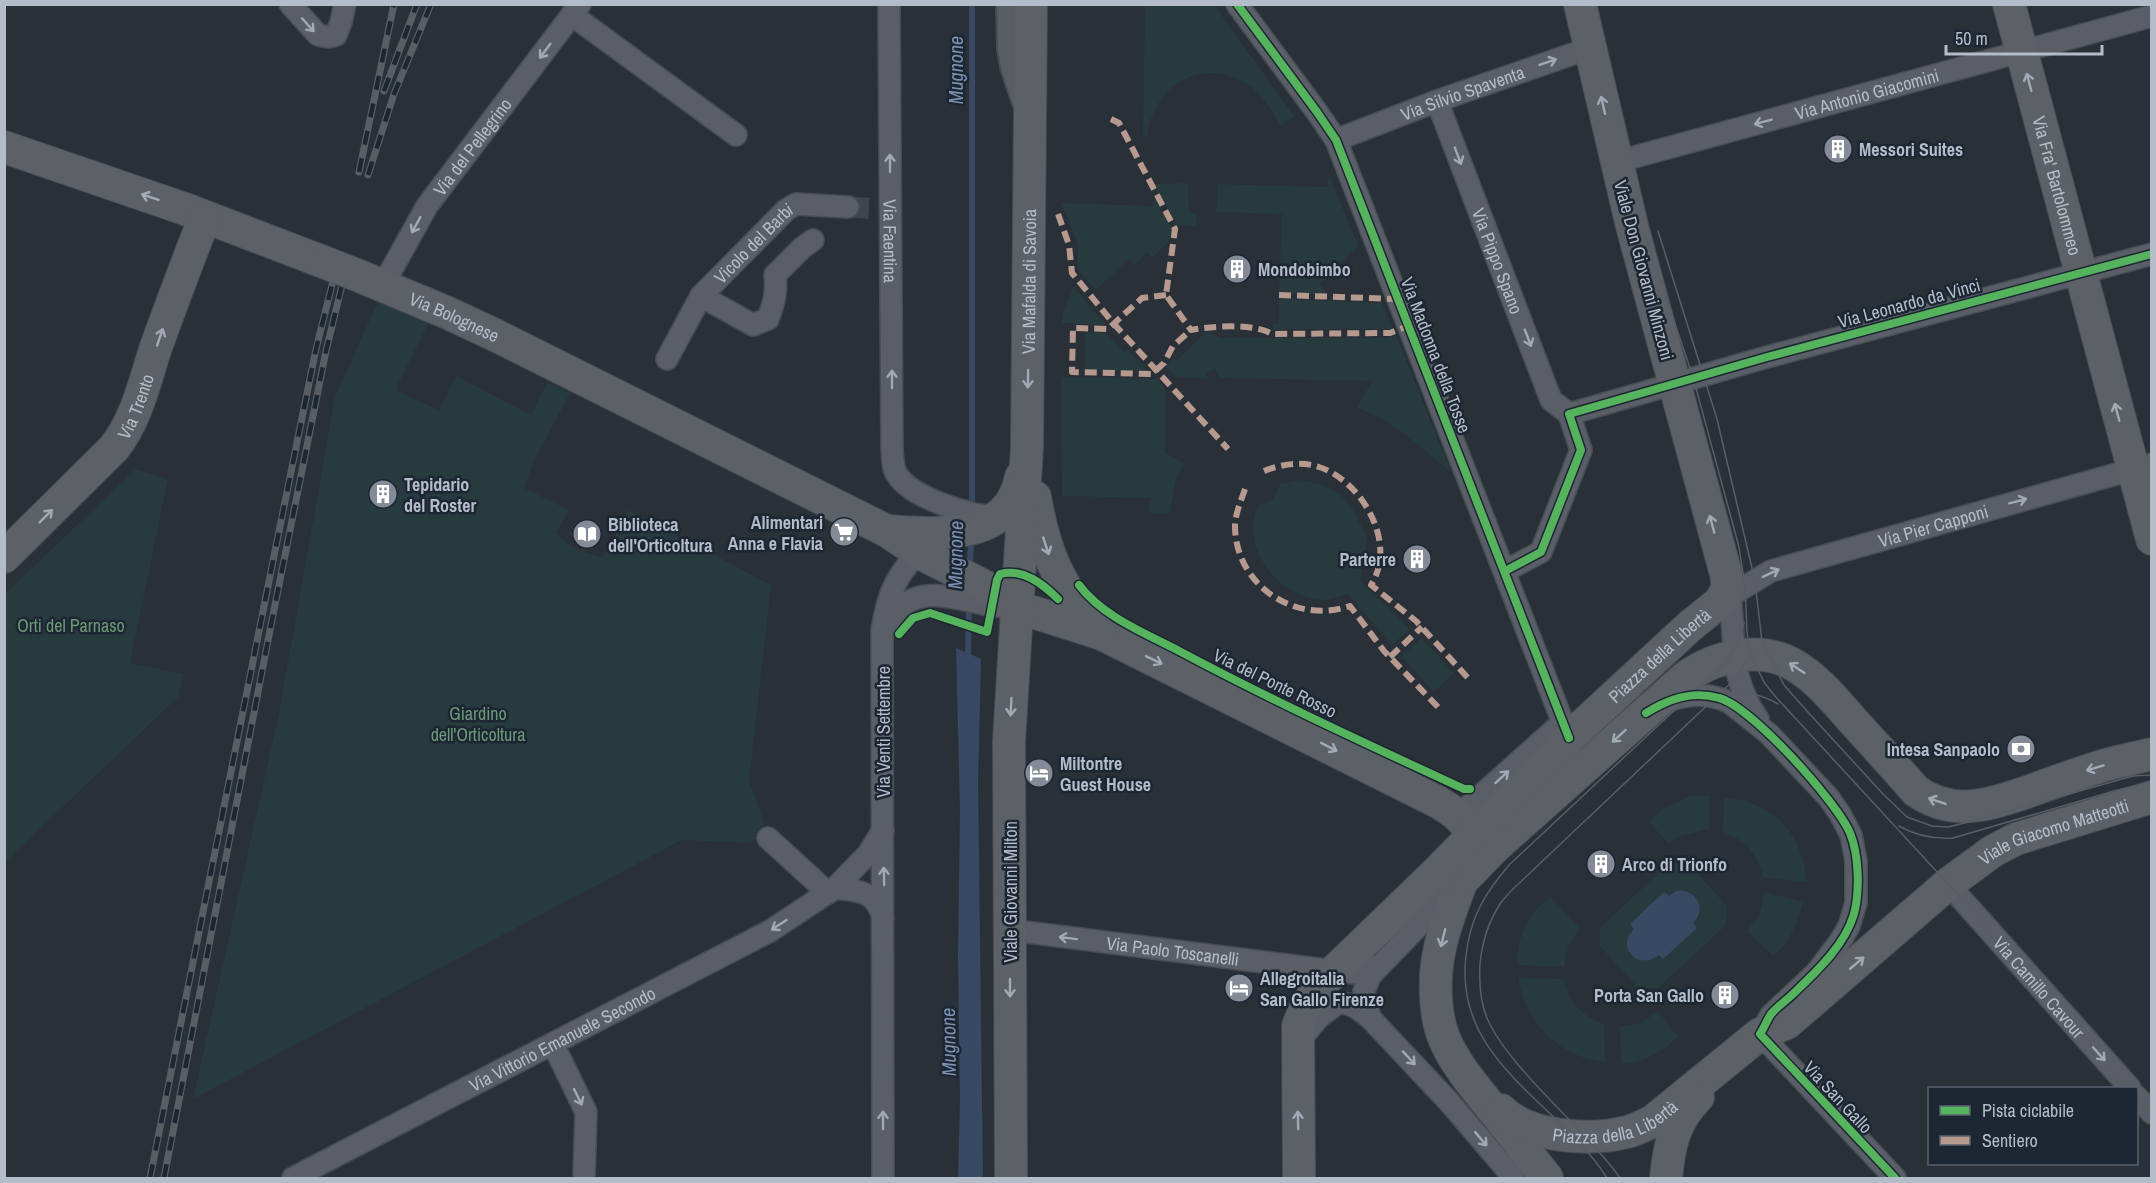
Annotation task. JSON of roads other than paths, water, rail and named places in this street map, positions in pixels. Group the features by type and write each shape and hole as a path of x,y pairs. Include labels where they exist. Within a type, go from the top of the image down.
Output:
{"main road":[{"path":"1011,4 1012,48 1015,66 1024,89 1030,115"},
{"name":"Via Mafalda di Savoia","path":"1017,607 1027,447 1031,4"},
{"name":"Viale Don Giovanni Minzoni","path":"1580,4 1616,162 1726,593"},
{"name":"Via Fra' Bartolommeo","path":"2009,4 2080,273 2142,466 2151,539"},
{"name":"Via Bolognese","path":"4,147 205,217 370,280 487,332 887,531 921,545"},
{"name":"Via Trento","path":"4,557 114,448 123,435 136,406 205,217"},
{"path":"921,545 971,530 993,518 1016,495 1027,447"},
{"name":"Via Mafalda di Savoia","path":"1027,447 1038,514 1050,557 1070,597 1102,634"},
{"name":"Via del Ponte Rosso","path":"921,545 986,595 1102,634 1438,802 1464,826"},
{"name":"Piazza della Libertà","path":"1299,1179 1298,1026 1306,1006 1319,986 1464,826 1566,730 1726,593"},
{"name":"Viale Giovanni Milton","path":"1011,1179 1009,741 1017,607"},
{"name":"Piazza della Libertà","path":"1461,882 1494,847 1695,670 1710,663 1750,654 1780,658 1794,665 1837,702 1916,790 1925,797 1954,806 1979,806 1995,803 2096,767 2151,754"},
{"name":"Viale Giacomo Matteotti","path":"1955,879 1993,851 2016,839 2151,797"},
{"name":"Piazza della Libertà","path":"1464,826 1465,875 1442,938 1437,965 1436,1005 1444,1038 1464,1073 1547,1179"},
{"name":"Piazza della Libertà","path":"1464,1073 1505,1114 1523,1125 1560,1135 1613,1135 1631,1131 1653,1121 1760,1034 1787,1023 1955,879"},
{"name":"Piazza della Libertà","path":"1666,1179 1668,1155 1674,1132 1693,1102 1760,1034"}],"street":[{"path":"290,4 318,35 324,37 336,34 345,4"},
{"name":"Via Faentina","path":"889,4 885,209 892,449 897,476 908,487 921,494 968,512 993,518"},
{"name":"Via Madonna della Tosse","path":"1237,4 1336,140 1566,730"},
{"name":"Via del Pellegrino","path":"370,280 576,10 736,135"},
{"name":"Via Antonio Giacomini","path":"1616,162 2151,16"},
{"name":"Via Silvio Spaventa","path":"1336,140 1437,101 1590,48"},
{"name":"Via Pippo Spano","path":"1437,101 1551,400 1569,414 1581,450 1541,552 1505,572"},
{"name":"Vicolo del Barbi","path":"667,359 700,296 786,210 796,204 848,207"},
{"name":"Vicolo del Barbi","path":"700,296 753,325 768,318 776,299 775,275 813,240"},
{"name":"Via Leonardo da Vinci","path":"1674,382 2151,254"},
{"path":"1569,414 1674,382"},
{"name":"Via Pier Capponi","path":"1726,593 1771,571 2142,466"},
{"name":"Via Venti Settembre","path":"884,1179 882,631 887,600 896,580 921,545"},
{"name":"Piazza della Libertà","path":"1726,593 1737,677 1743,693 1769,734"},
{"path":"882,631 900,607 914,600 942,596 986,595"},
{"name":"Piazza della Libertà","path":"1646,713 1669,700 1684,696 1710,696 1729,702 1769,734 1829,798 1846,824 1854,848 1857,886 1854,914 1841,939 1817,972 1771,1015 1760,1034"},
{"name":"Via Vittorio Emanuele Secondo","path":"293,1179 770,931 832,891 868,854 883,830"},
{"path":"768,838 832,891"},
{"name":"Via Camillo Cavour","path":"1955,879 2128,1087"},
{"name":"Piazza della Libertà","path":"1371,1018 1364,991 1370,976 1461,882"},
{"name":"Via Venti Settembre","path":"832,891 859,891 871,896 881,910 884,922"},
{"name":"Via Paolo Toscanelli","path":"1010,930 1335,971"},
{"path":"1335,971 1355,973 1378,966"},
{"path":"1297,1048 1310,1026 1327,1009 1338,1003 1350,1004 1371,1018 1450,1103 1514,1179"},
{"name":"Via San Gallo","path":"1760,1034 1895,1179"},
{"path":"553,1044 586,1112 585,1179"},
{"path":"2138,1098 2151,1113"}],"water":[{"path":"956,648 981,659 978,783 983,1178 958,1178 960,809"},
{"path":"1682,890 1693,895 1699,903 1699,913 1693,923 1697,928 1663,959 1659,955 1651,959 1637,959 1628,949 1629,936 1634,929 1630,924 1664,892 1669,896"}],"waterway":[{"name":"Mugnone","path":"972,4 972,508"},
{"name":"Mugnone","path":"970,568 971,539"},
{"name":"Mugnone","path":"968,661 969,605"}],"tunnel":[{"path":"848,207 880,209"}],"tram line":[{"path":"1658,231 1717,419 1755,581 1762,642 1784,685 1806,710 1907,817 1932,826 1948,827 2133,776 2152,775"},
{"path":"1645,235 1693,377 1739,547 1745,586 1750,654 1764,682 1962,899 2127,1087"},
{"path":"1607,1178 1587,1151 1514,1078 1492,1052 1476,1024 1466,993 1466,956 1471,929 1480,906 1510,864 1725,663 1737,645 1744,623"},
{"path":"1620,1178 1601,1154 1519,1065 1495,1033 1487,1018 1481,991 1480,964 1484,940 1489,925 1507,895 1737,677 1752,650"},
{"path":"1715,699 1731,694 1747,693 1778,704"},
{"path":"1899,826 1925,836 1953,838 2152,782"},
{"path":"2138,1101 2152,1116"}],"railway":[{"path":"359,172 394,4"},
{"path":"384,91 417,4"},
{"path":"368,175 394,94 431,4"},
{"path":"150,1178 316,349 333,281"},
{"path":"164,1178 271,625 326,351 342,285"}],"place":[{"name":"Messori Suites","path":"1838,149"},
{"name":"Mondobimbo","path":"1237,269"},
{"name":"Tepidario del Roster","path":"383,494"},
{"name":"Alimentari Anna e Flavia","path":"844,532"},
{"name":"Biblioteca dell'Orticoltura","path":"587,534"},
{"name":"Parterre","path":"1417,559"},
{"name":"Intesa Sanpaolo","path":"2021,749"},
{"name":"Miltontre Guest House","path":"1039,773"},
{"name":"Arco di Trionfo","path":"1601,864"},
{"name":"Allegroitalia San Gallo Firenze","path":"1239,988"},
{"name":"Porta San Gallo","path":"1725,995"}],"park label":[{"name":"Orti del Parnaso","path":"71,625"},
{"name":"Giardino dell'Orticoltura","path":"478,723"}]}
